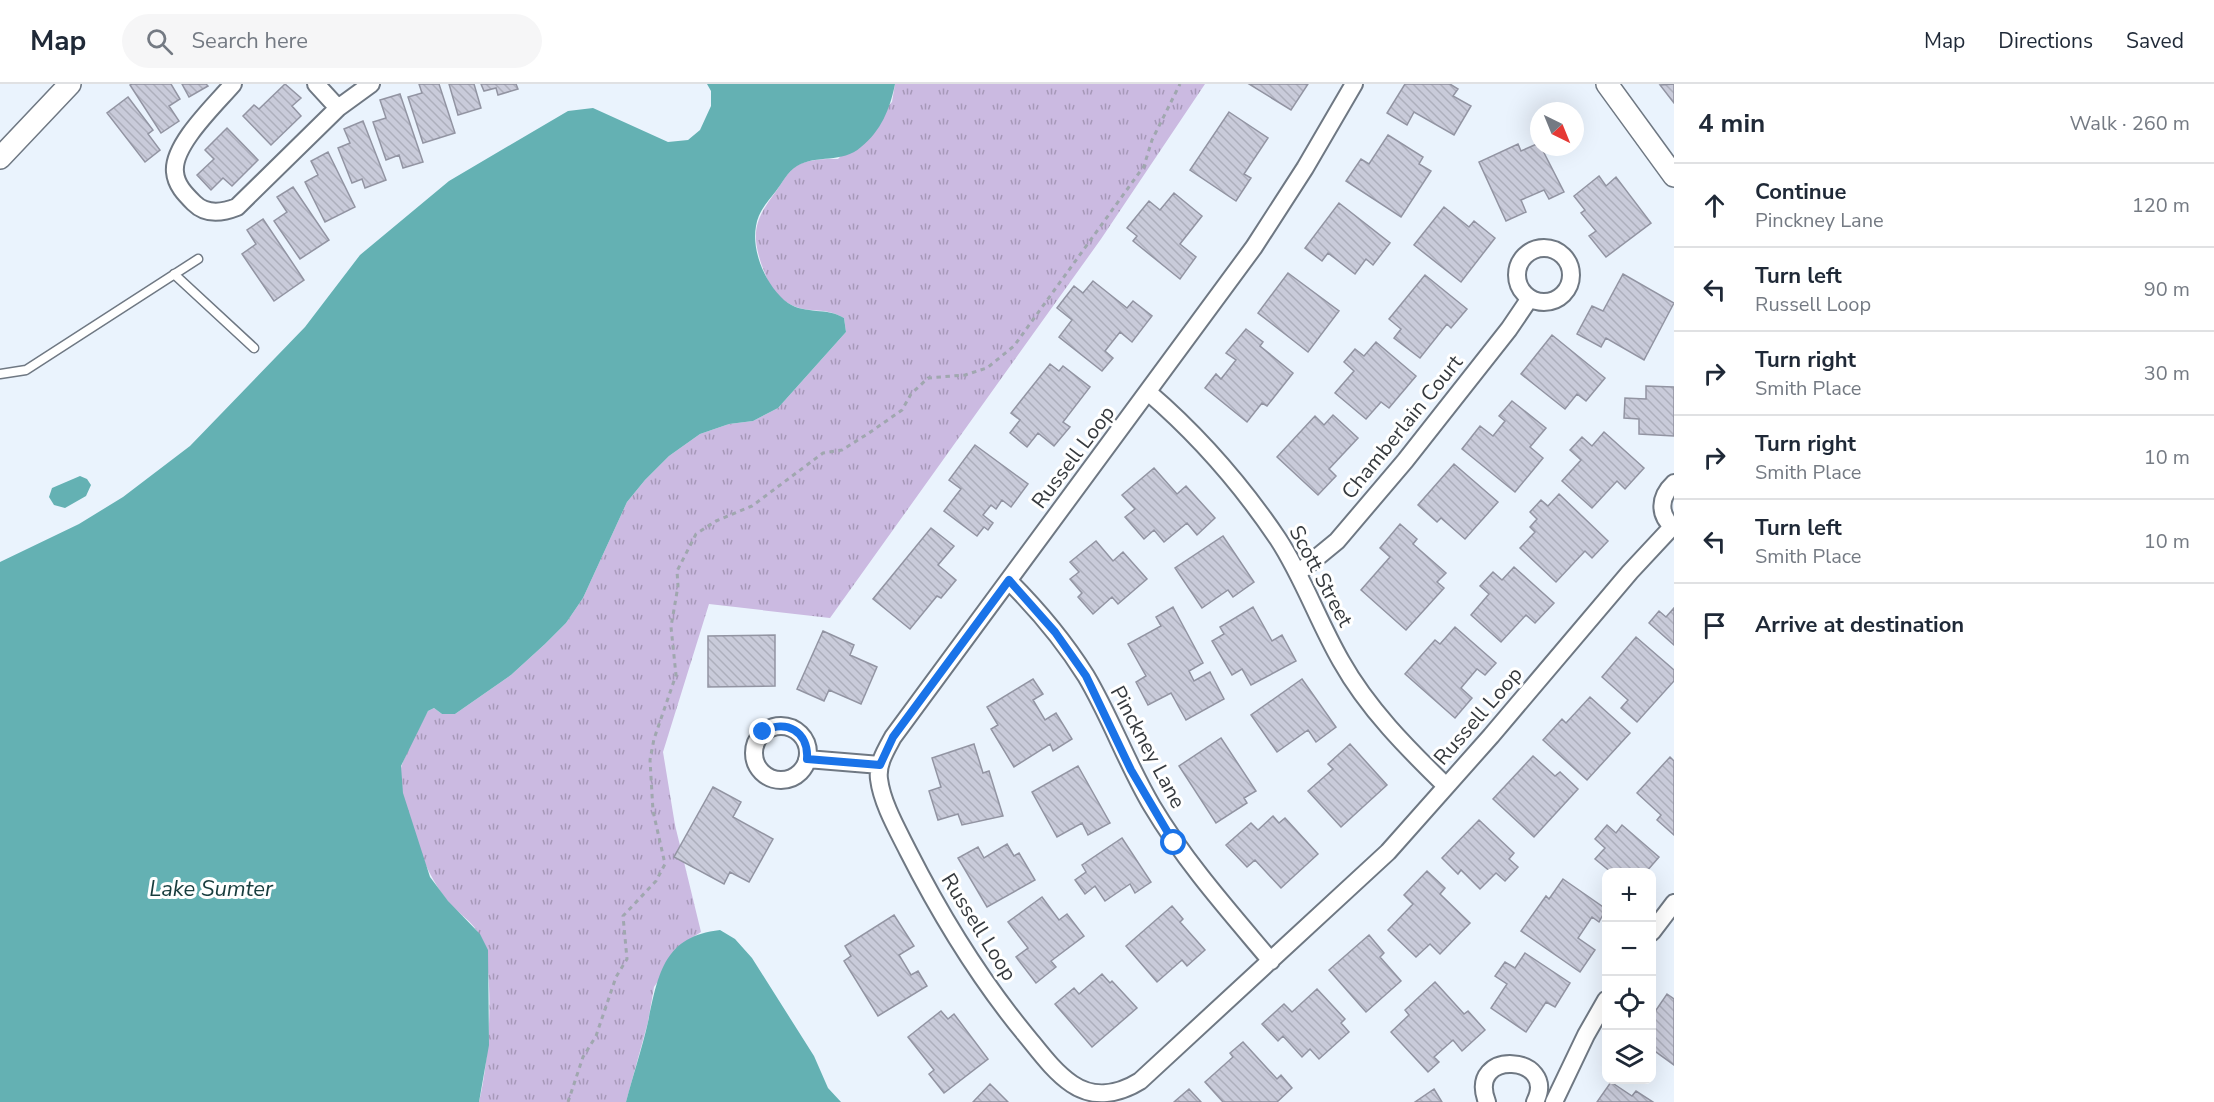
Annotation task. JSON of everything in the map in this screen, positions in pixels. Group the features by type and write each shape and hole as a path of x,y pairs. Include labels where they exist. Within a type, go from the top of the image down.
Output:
{"street":[{"path":"0,158 70,84"},
{"path":"233,84 176,156 175,173 180,188 197,206 211,212 225,213 237,207 338,108 371,84"},
{"path":"316,84 338,108"},
{"name":"Russell Loop","path":"1354,84 1280,210 893,737 880,765 878,777 881,791 934,903 1000,1004 1035,1047 1072,1084 1096,1093 1122,1090 1140,1081 1388,852 1630,572 1673,528 1666,521 1662,505 1667,489 1674,483"},
{"path":"1607,84 1674,177"},
{"name":"Chamberlain Court","path":"1298,573 1337,541 1370,503 1509,329 1530,298"},
{"name":"Scott Street","path":"1148,392 1205,445 1235,480 1267,524 1298,573 1328,637 1360,690 1396,735 1446,786"},
{"name":"Pinckney Lane","path":"1009,580 1055,632 1086,676 1131,770 1174,843 1271,961"},
{"path":"807,759 880,765"},
{"path":"1656,928 1674,903"},
{"path":"1554,1102 1602,1007"},
{"path":"1487,1102 1484,1091 1489,1074 1495,1068 1511,1062 1527,1067 1533,1073 1539,1089 1540,1101"}],"lane":[{"path":"0,374 26,370 198,259"},
{"path":"174,274 254,348"}],"path":[{"path":"568,1102 580,1064 596,1036 616,977 627,959 623,916 656,881 665,864 653,811 650,760 654,739 676,675 671,627 678,586 677,571 696,534 716,521 752,506 823,453 842,450 868,433 902,410 911,394 928,378 964,375 987,368 1014,346 1144,166 1152,140 1180,84"}],"green space":[{"path":"895,84 1205,84 1101,239 830,618 709,604 663,752 675,825 701,932 685,942 654,987 648,1022 626,1102 479,1102 486,1065 489,1018 488,971 485,952 477,931 446,899 421,855 404,801 401,784 402,764 428,711 434,708 442,714 455,714 511,675 566,623 583,598 627,502 669,456 700,434 729,424 753,421 778,408 846,332 844,318 825,311 799,308 781,298 771,287 758,254 757,225 764,209 791,170 807,162 838,159 892,102"}],"water":[{"name":"Lake Sumter","path":"707,84 895,84 884,119 868,141 846,155 805,162 794,168 764,207 756,226 758,258 773,288 795,307 831,313 844,318 846,332 778,408 753,421 729,424 700,434 669,456 627,502 583,598 566,623 511,675 455,714 442,714 434,708 428,711 401,766 403,793 430,877 448,901 480,934 488,950 489,1045 479,1102 0,1102 0,562 79,524 123,497 190,446 305,327 360,255 449,181 568,111 593,108 668,142 688,140 700,130 711,106 711,91"},
{"path":"80,476 87,479 91,485 86,496 65,508 54,505 49,497 52,488"},
{"path":"720,930 735,939 752,958 814,1056 828,1088 841,1102 626,1102 655,989 666,961 686,940"}],"building":[{"path":"171,84 180,99 169,106 179,121 161,133 130,85"},
{"path":"182,84 206,84 208,86 189,97"},
{"path":"285,84 301,98 292,106 301,116 271,145 243,116 254,105 259,109"},
{"path":"419,84 439,84 455,133 423,143 408,97 422,93"},
{"path":"449,84 474,84 481,108 458,115"},
{"path":"481,84 516,84 518,89 498,95 496,88 484,91"},
{"path":"1249,84 1308,84 1291,110"},
{"path":"1405,84 1450,84 1458,89 1453,96 1471,106 1454,135 1414,112 1407,125 1387,113"},
{"path":"1674,84 1674,103 1660,85"},
{"path":"400,94 423,162 403,168 399,155 386,160 373,122 386,118 380,100"},
{"path":"128,97 153,130 148,134 160,150 145,162 107,113"},
{"path":"1229,112 1268,138 1244,174 1251,178 1236,201 1190,170"},
{"path":"363,121 386,180 365,188 362,179 352,183 338,148 350,143 344,129"},
{"path":"227,128 258,160 232,186 223,178 211,190 197,175 214,159 205,150"},
{"path":"1388,135 1423,157 1419,164 1431,171 1401,217 1346,181 1361,159 1369,164"},
{"path":"1518,144 1521,151 1530,147 1530,156 1546,156 1564,192 1549,199 1544,190 1521,200 1526,212 1506,221 1479,162"},
{"path":"328,152 355,207 325,222 305,182 318,175 311,161"},
{"path":"1599,176 1606,186 1616,177 1651,223 1606,257 1589,236 1596,231 1581,213 1585,210 1574,196"},
{"path":"293,187 329,240 300,259 274,221 287,212 277,197"},
{"path":"1174,193 1202,216 1180,244 1196,257 1180,279 1133,241 1137,236 1127,228 1149,201 1160,210"},
{"path":"1339,203 1390,243 1373,265 1366,259 1355,274 1328,253 1322,261 1305,248"},
{"path":"1444,207 1469,227 1474,221 1495,238 1461,282 1414,245"},
{"path":"263,219 304,280 274,301 242,254 256,244 247,230"},
{"path":"1288,273 1339,311 1308,352 1258,313"},
{"path":"1623,274 1674,303 1644,360 1606,338 1601,347 1577,334 1592,306 1603,311"},
{"path":"1425,275 1467,309 1451,328 1447,324 1420,358 1394,338 1401,329 1389,319"},
{"path":"1093,281 1127,308 1133,301 1152,316 1132,342 1120,332 1105,351 1113,358 1102,371 1059,337 1072,320 1057,308 1074,286 1083,293"},
{"path":"1246,329 1263,342 1260,346 1293,373 1267,406 1262,403 1247,422 1205,388 1216,374 1221,379 1236,360 1226,353"},
{"path":"1552,335 1605,378 1586,401 1577,394 1565,409 1521,374"},
{"path":"1376,342 1416,376 1389,408 1381,402 1366,419 1335,393 1354,371 1344,362 1355,349 1364,356"},
{"path":"1050,364 1059,371 1063,366 1090,387 1063,422 1070,427 1054,446 1038,433 1027,447 1010,433 1020,420 1011,413"},
{"path":"1646,386 1674,387 1674,436 1639,434 1639,419 1624,418 1625,398 1646,399"},
{"path":"1512,401 1546,428 1530,447 1543,458 1515,492 1462,449 1480,426 1493,436 1505,421 1499,416"},
{"path":"1333,415 1358,438 1329,469 1336,476 1318,495 1277,457 1315,416 1324,425"},
{"path":"1604,432 1644,468 1625,489 1617,481 1592,508 1562,481 1581,460 1570,450 1582,437 1592,446"},
{"path":"975,445 1028,484 1011,507 1002,500 996,509 991,505 983,515 993,523 988,530 984,527 977,536 944,511 961,489 949,480"},
{"path":"1454,464 1498,502 1465,539 1441,518 1437,522 1418,505"},
{"path":"1154,468 1177,494 1186,486 1215,518 1197,535 1187,523 1164,542 1154,530 1144,539 1125,517 1135,509 1122,495"},
{"path":"1559,494 1608,541 1592,558 1585,551 1556,582 1520,548 1535,532 1530,527 1537,519 1530,512 1541,500 1548,506"},
{"path":"1400,524 1417,539 1413,544 1446,573 1437,582 1444,588 1406,630 1361,590 1390,557 1380,548"},
{"path":"931,528 954,546 938,565 956,580 941,598 937,596 910,629 873,599"},
{"path":"1223,536 1254,582 1233,597 1228,590 1202,608 1175,568"},
{"path":"1096,541 1113,561 1123,552 1147,579 1118,604 1112,597 1093,614 1078,597 1082,593 1070,579 1079,572 1070,562"},
{"path":"1514,567 1554,603 1535,623 1526,615 1501,642 1471,615 1489,594 1480,586 1493,572 1502,580"},
{"path":"1173,607 1203,663 1189,671 1194,681 1210,672 1224,699 1186,720 1171,693 1148,705 1136,682 1146,676 1128,644 1161,626 1156,617"},
{"path":"1253,607 1272,641 1282,635 1296,661 1251,685 1242,669 1232,675 1212,641 1224,634 1220,627"},
{"path":"1674,608 1674,645 1649,623 1659,611 1666,617"},
{"path":"1455,627 1496,663 1485,675 1477,669 1461,688 1472,698 1455,718 1405,674 1435,640 1440,644"},
{"path":"823,631 854,645 850,655 877,667 861,704 829,690 824,701 797,689"},
{"path":"775,635 775,686 708,687 708,636"},
{"path":"1636,637 1674,670 1674,681 1637,722 1621,708 1628,700 1602,677"},
{"path":"1033,679 1043,694 1033,700 1045,720 1056,713 1072,739 1053,751 1050,744 1014,767 991,729 998,725 987,707"},
{"path":"1302,679 1336,727 1316,742 1308,730 1277,752 1251,715"},
{"path":"1590,697 1630,733 1587,780 1543,740 1562,719 1566,723"},
{"path":"1221,738 1256,791 1244,798 1247,803 1216,823 1179,766"},
{"path":"974,744 983,773 989,771 1003,816 962,825 958,814 938,820 929,791 941,787 932,758"},
{"path":"1350,744 1387,785 1341,827 1308,791 1333,769 1328,764"},
{"path":"1533,756 1555,776 1560,772 1578,789 1534,837 1493,799"},
{"path":"1670,757 1674,761 1674,835 1657,820 1661,815 1637,793"},
{"path":"1078,766 1110,823 1088,835 1082,823 1057,837 1032,792"},
{"path":"713,787 741,802 733,817 773,839 749,882 730,872 724,884 674,857"},
{"path":"1273,816 1279,823 1285,818 1318,854 1281,888 1255,860 1247,867 1226,845 1251,823 1258,830"},
{"path":"1479,820 1514,853 1509,859 1518,867 1505,881 1496,873 1480,889 1461,870 1458,874 1442,858"},
{"path":"1607,825 1616,833 1622,825 1659,857 1649,868 1606,868 1595,859 1605,848 1595,839"},
{"path":"1122,838 1151,882 1135,893 1130,884 1105,901 1095,886 1085,894 1075,880 1086,872 1082,865"},
{"path":"1007,844 1014,856 1019,853 1035,880 987,907 958,858 978,847 984,858"},
{"path":"1427,871 1445,888 1440,894 1470,923 1440,954 1430,944 1416,957 1388,930 1413,904 1404,895"},
{"path":"1563,879 1602,906 1602,916 1599,922 1592,917 1578,938 1595,950 1580,972 1521,931 1546,896 1549,899"},
{"path":"1042,897 1059,920 1067,914 1084,936 1051,961 1056,967 1036,983 1016,957 1028,948 1008,922"},
{"path":"1172,906 1183,919 1180,922 1205,950 1187,966 1182,960 1157,982 1126,946"},
{"path":"894,915 914,946 899,955 911,975 918,971 927,986 878,1016 844,961 851,956 845,946"},
{"path":"1369,935 1384,953 1380,957 1401,981 1366,1012 1329,970"},
{"path":"1525,953 1570,983 1555,1007 1546,1002 1526,1032 1491,1008 1507,984 1495,976 1505,962 1515,968"},
{"path":"1102,974 1110,983 1112,981 1137,1008 1092,1047 1055,1004 1074,988 1079,994"},
{"path":"1435,982 1464,1014 1468,1011 1485,1030 1462,1051 1453,1040 1434,1057 1439,1062 1428,1072 1391,1032 1409,1015 1405,1010"},
{"path":"1317,989 1345,1019 1341,1023 1349,1032 1319,1059 1310,1049 1302,1057 1283,1036 1278,1041 1262,1024 1284,1004 1292,1012"},
{"path":"1667,994 1674,999 1674,1065 1656,1052 1656,1010"},
{"path":"941,1011 948,1019 954,1014 988,1059 944,1093 929,1074 934,1070 908,1037"},
{"path":"1243,1042 1277,1079 1281,1075 1292,1088 1277,1102 1223,1102 1205,1082 1233,1057 1230,1053"},
{"path":"990,1084 1008,1102 973,1102"},
{"path":"1610,1084 1614,1084 1632,1096 1636,1091 1653,1102 1597,1102"},
{"path":"1189,1089 1201,1102 1174,1102"},
{"path":"1434,1089 1442,1102 1415,1102"}],"route":[{"path":"763,732 770,727 779,726 787,726 795,730 806,742 807,759 880,765 884,752 893,737 1009,580 1055,632 1086,676 1131,770 1174,843"}]}
